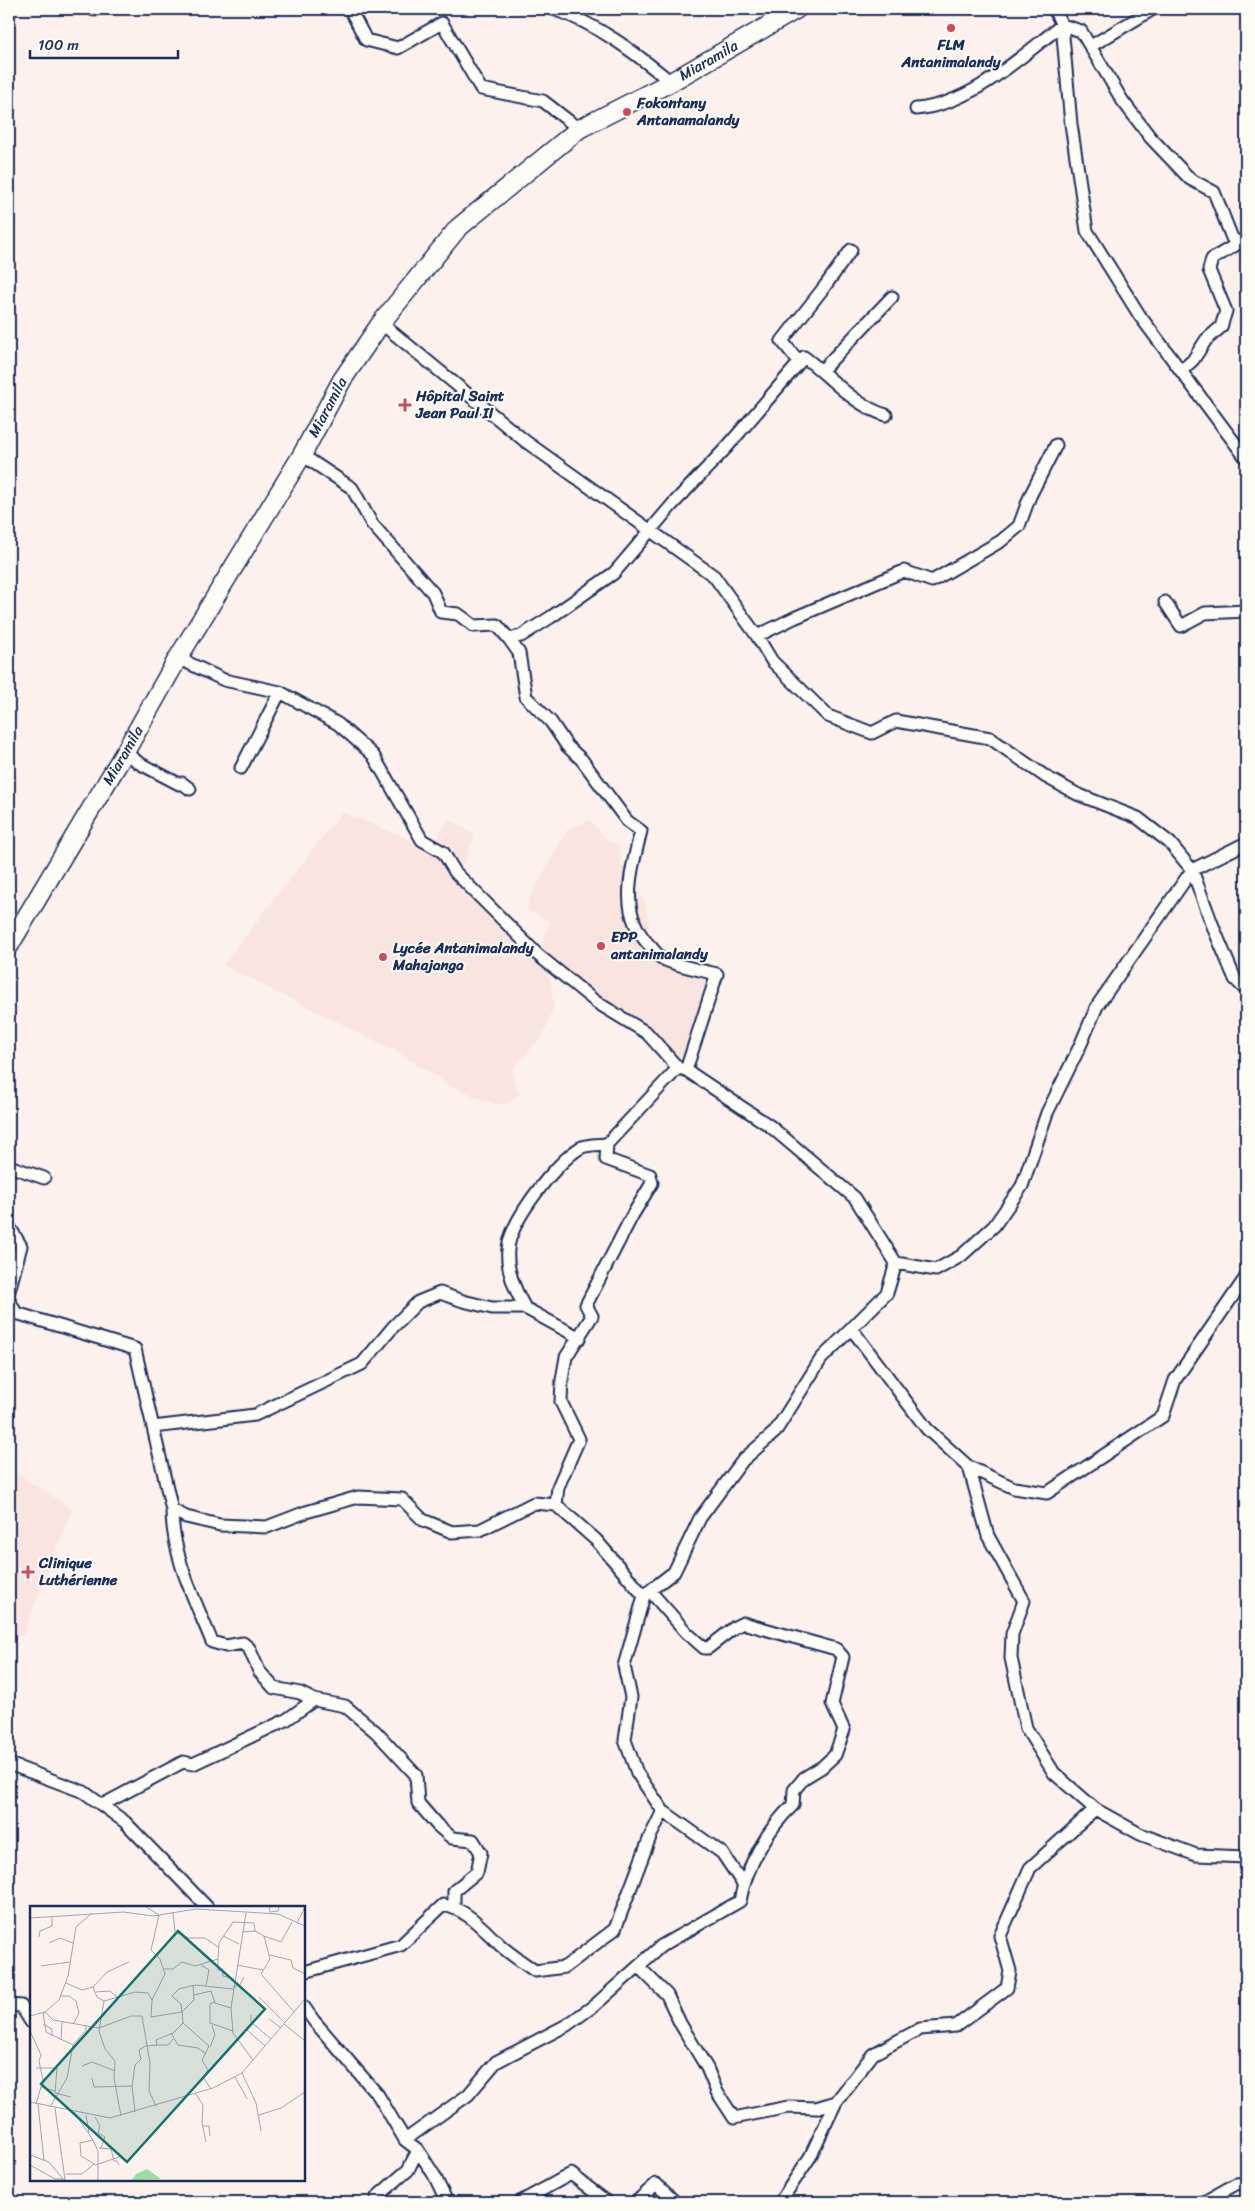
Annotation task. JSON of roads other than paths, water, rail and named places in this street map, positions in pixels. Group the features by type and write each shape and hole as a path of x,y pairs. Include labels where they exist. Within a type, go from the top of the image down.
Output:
{"main road":[{"name":"Miaramila","path":"9,946 125,752 178,658 302,455 342,380 381,323 458,228 579,128 671,82 791,10"}],"street":[{"path":"350,9 366,40 398,48 442,23 481,89 543,101 579,128"},
{"path":"553,9 586,22 624,44 671,82"},
{"path":"1054,9 1062,25 1071,124 1086,231 1140,316 1246,458"},
{"path":"1091,46 1153,9"},
{"path":"1062,25 1080,31 1091,46 1122,100 1150,137 1190,179 1214,192 1232,238 1243,241"},
{"path":"916,109 926,108 961,97 978,87 1062,25"},
{"path":"1181,371 1193,360 1206,340 1221,327 1226,311 1209,270 1212,259 1243,241"},
{"path":"799,362 782,340 851,250"},
{"path":"822,370 892,297"},
{"path":"381,323 525,441 714,576 758,636 772,661 828,716 872,733 896,721 990,738 1054,781 1077,794 1138,818 1170,843 1192,870 1235,979 1246,990"},
{"path":"509,639 521,636 590,592 614,572 651,532 672,505 727,447 804,357 822,370 842,389 876,412 886,416"},
{"path":"758,636 794,618 904,571 932,581 1001,541 1019,526 1030,496 1056,445"},
{"path":"302,455 352,488 372,524 433,593 441,612 458,614 474,626 496,625 509,639 519,653 526,697 551,722 567,746 582,760 627,821 641,831 631,870 629,898 634,925 646,942 663,960 718,974 682,1069 607,1144 581,1147 552,1173 531,1200 514,1227 508,1250 513,1287 524,1308"},
{"path":"1165,602 1182,626 1205,613 1246,611"},
{"path":"178,658 224,680 280,692 338,724 374,756 422,840 443,852 456,872 538,955 596,1002 647,1033 682,1069 770,1126 855,1198 896,1263 936,1270 962,1256 994,1226 1022,1186 1047,1113 1080,1046 1097,1006 1192,870 1246,843"},
{"path":"241,768 280,692"},
{"path":"125,752 139,763 179,784 182,783 190,789"},
{"path":"556,1505 558,1487 579,1439 561,1402 566,1357 580,1338 592,1316 586,1306 594,1287 652,1182 650,1175 606,1159 607,1144"},
{"path":"9,1166 44,1178"},
{"path":"9,1226 21,1246 9,1291"},
{"path":"743,1884 722,1854 663,1811 637,1773 624,1740 631,1697 624,1666 647,1594 674,1572 700,1518 743,1460 775,1432 821,1359 887,1293 896,1263"},
{"path":"850,1328 927,1429 969,1467 1014,1488 1047,1494 1163,1416 1175,1380 1246,1277"},
{"path":"153,1427 255,1415 362,1364 392,1327 418,1302 440,1293 492,1308 524,1308 580,1338"},
{"path":"9,1300 16,1313 135,1349 172,1510 172,1530 181,1567 212,1642 226,1646 243,1643 249,1648 259,1672 274,1688 300,1693 314,1700 345,1706 376,1732 416,1775 418,1803 436,1825 452,1838 473,1840 481,1853 477,1872 454,1891 454,1907"},
{"path":"969,1467 988,1536 1024,1601 1012,1634 1012,1658 1026,1728 1054,1773 1095,1809 1140,1834 1196,1855 1246,1857"},
{"path":"172,1510 186,1517 220,1524 267,1527 306,1512 358,1497 402,1499 423,1520 452,1532 480,1530 534,1503 556,1505 596,1540 647,1594 704,1648 708,1648 734,1627 743,1624 836,1649 843,1657 832,1704 834,1712 844,1730 835,1755 822,1767 804,1778 794,1790 794,1806 780,1818 748,1867 740,1901 661,1946 595,2006 567,2025 496,2062 468,2095 405,2140"},
{"path":"102,1805 183,1762 193,1764 286,1720 314,1700"},
{"path":"9,1764 84,1792 125,1822 207,1906"},
{"path":"780,2202 810,2157 836,2102 874,2054 920,2029 956,2026 1007,1988 1010,1971 1000,1936 1030,1868 1095,1809"},
{"path":"305,1972 401,1945 443,1905 454,1907 482,1926 502,1946 535,1971 565,1967 614,1929 650,1838 663,1811"},
{"path":"639,1967 667,1995 680,2023 707,2068 717,2092 734,2118 788,2106 816,2108 836,2102"},
{"path":"9,2005 21,2006 30,2020"},
{"path":"305,2008 378,2095 405,2140 418,2150 434,2175 447,2202"},
{"path":"376,2202 377,2196 408,2170 418,2150"},
{"path":"520,2202 571,2174 607,2202"},
{"path":"1204,2202 1215,2194 1236,2184 1246,2183"},
{"path":"636,2202 656,2184 675,2202"}],"place":[{"name":"FLM Antanimalandy","path":"951,28"},
{"name":"Fokontany Antanamalandy","path":"627,112"},
{"name":"Hôpital Saint Jean Paul II","path":"405,405"},
{"name":"EPP antanimalandy","path":"601,946"},
{"name":"Lycée Antanimalandy Mahajanga","path":"383,957"},
{"name":"Clinique Luthérienne","path":"28,1572"}]}
